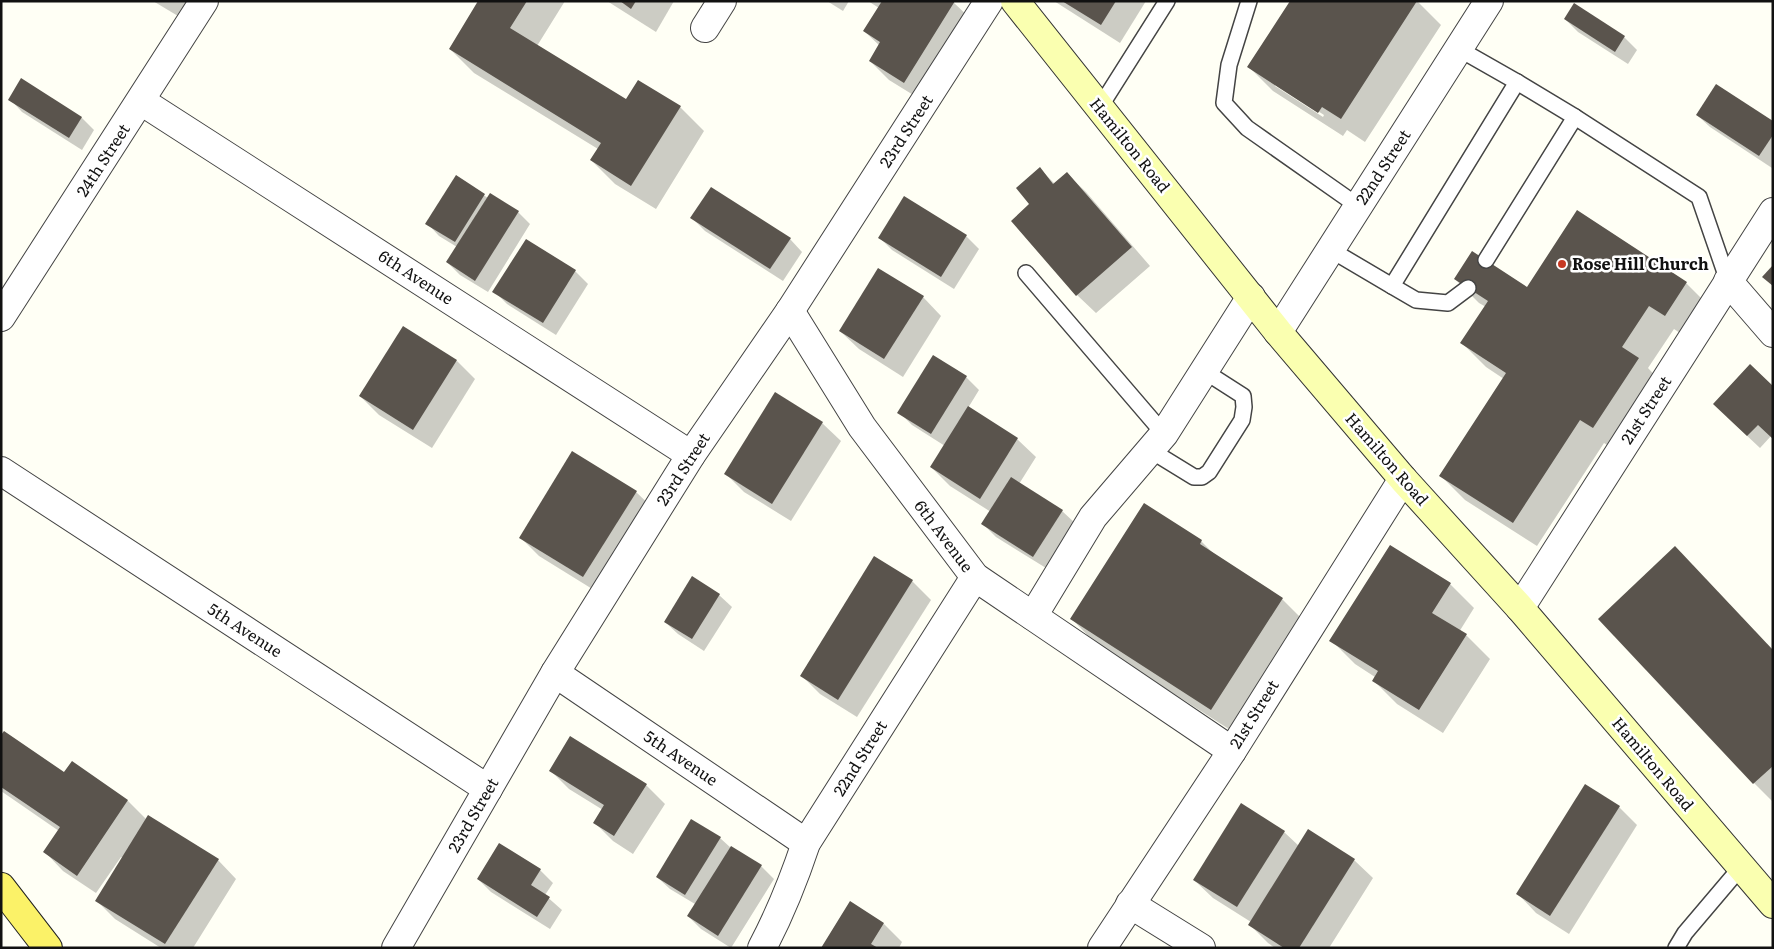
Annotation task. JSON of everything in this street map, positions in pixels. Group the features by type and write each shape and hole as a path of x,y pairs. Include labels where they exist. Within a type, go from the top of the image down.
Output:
{"main road":[{"path":"1,887 48,948"}],"street":[{"name":"24th Street","path":"1,317 204,1"},
{"path":"705,28 722,1"},
{"name":"23rd Street","path":"396,948 555,673 691,455 790,312 989,1"},
{"name":"Hamilton Road","path":"1015,1 1278,332 1404,479 1520,608 1773,904"},
{"name":"22nd Street","path":"1278,332 1489,1"},
{"name":"6th Avenue","path":"141,101 691,455"},
{"name":"21st Street","path":"1520,608 1773,212"},
{"path":"1728,281 1773,334"},
{"path":"1033,616 1093,517 1157,442 1251,297"},
{"name":"6th Avenue","path":"790,312 862,427 975,577 1232,750"},
{"name":"5th Avenue","path":"1,471 488,789"},
{"name":"21st Street","path":"1102,948 1232,750 1404,479"},
{"name":"22nd Street","path":"762,948 795,878 806,843 975,577"},
{"name":"5th Avenue","path":"555,673 806,843"},
{"path":"1130,904 1201,948"}],"lane":[{"path":"1100,107 1167,1"},
{"path":"1250,1 1229,65 1224,103 1247,128 1358,206"},
{"path":"1459,48 1575,117 1699,196 1728,281"},
{"path":"1392,286 1517,82"},
{"path":"1486,260 1575,117"},
{"path":"1331,250 1416,300 1448,303 1468,288"},
{"path":"1026,273 1157,442 1194,478 1202,477 1209,472 1242,420 1244,407 1243,396 1204,371"},
{"path":"1676,948 1685,933 1741,867"}],"building":[{"path":"478,1 527,1 510,28 626,99 638,80 681,106 631,186 590,160 601,143 449,49"},
{"path":"620,1 636,1 631,9"},
{"path":"882,1 955,1 904,83 869,61 880,42 863,31"},
{"path":"1062,1 1116,1 1101,25"},
{"path":"1290,1 1417,1 1341,119 1322,107 1318,113 1247,67"},
{"path":"1574,3 1625,36 1615,52 1564,19"},
{"path":"21,78 82,117 69,138 8,100"},
{"path":"1716,84 1773,121 1773,135 1759,156 1696,115"},
{"path":"1040,167 1053,184 1067,172 1132,247 1076,296 1011,221 1029,204 1016,188"},
{"path":"456,175 485,194 455,242 425,224"},
{"path":"711,187 791,238 770,269 690,218"},
{"path":"490,193 519,211 475,281 446,262"},
{"path":"904,196 967,235 941,277 878,238"},
{"path":"1577,210 1687,282 1665,316 1649,306 1622,347 1639,358 1593,428 1580,420 1513,523 1439,476 1506,373 1460,343 1488,301 1454,279 1472,251 1527,287"},
{"path":"526,239 576,270 543,323 492,292"},
{"path":"1773,265 1773,286 1762,277"},
{"path":"878,268 924,296 884,359 839,331"},
{"path":"403,326 457,360 413,430 359,396"},
{"path":"933,355 967,376 931,434 897,413"},
{"path":"1750,364 1773,386 1773,439 1758,425 1747,436 1713,404"},
{"path":"775,392 823,422 772,504 724,474"},
{"path":"968,406 1018,438 980,499 930,467"},
{"path":"572,451 637,491 583,577 519,538"},
{"path":"1011,477 1063,510 1033,557 981,524"},
{"path":"1144,503 1202,540 1200,544 1283,598 1211,710 1070,619"},
{"path":"1390,545 1451,583 1432,613 1467,634 1419,710 1372,681 1378,671 1329,641"},
{"path":"1675,546 1773,650 1773,766 1753,784 1598,619"},
{"path":"874,556 913,580 838,700 800,676"},
{"path":"692,576 720,594 692,639 664,622"},
{"path":"4,731 64,772 72,761 128,800 77,876 43,852 60,827 1,787 1,735"},
{"path":"570,736 647,784 614,836 593,823 604,805 549,771"},
{"path":"1585,784 1620,806 1550,916 1516,894"},
{"path":"1241,803 1285,831 1237,907 1193,880"},
{"path":"148,815 219,859 165,944 95,901"},
{"path":"691,819 721,837 685,895 656,877"},
{"path":"1308,829 1355,859 1299,948 1284,948 1248,925"},
{"path":"499,843 541,869 531,885 550,897 537,917 477,879"},
{"path":"731,846 762,865 718,936 687,916"},
{"path":"850,901 884,923 871,944 878,948 821,948"}],"place":[{"name":"Rose Hill Church","path":"1562,264"}]}
